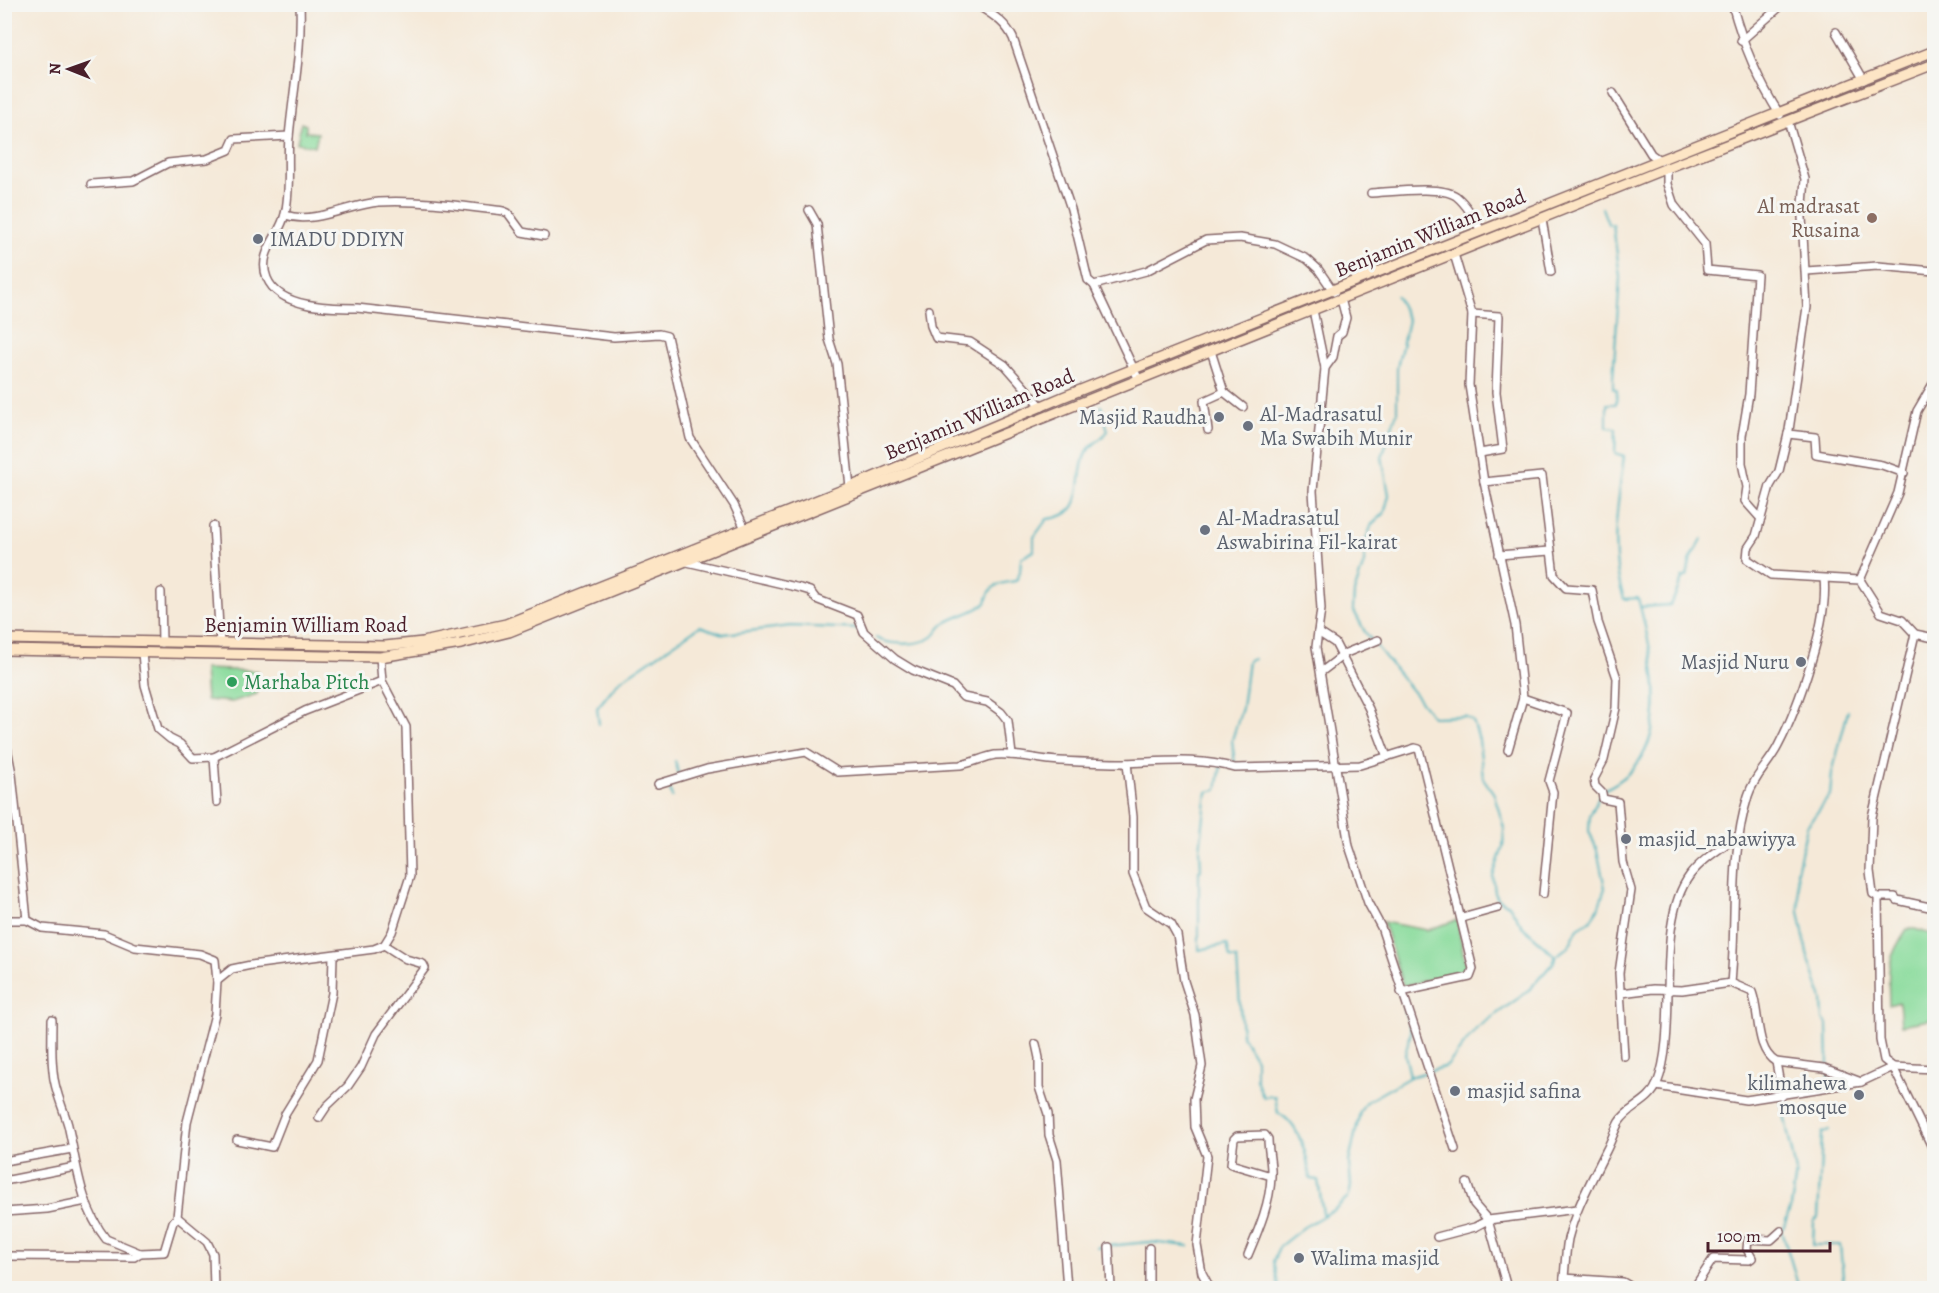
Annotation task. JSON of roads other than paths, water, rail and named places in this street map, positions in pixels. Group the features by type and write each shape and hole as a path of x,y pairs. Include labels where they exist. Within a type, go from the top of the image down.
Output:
{"main road":[{"name":"Benjamin William Road","path":"4,650 380,657 450,646 510,632 687,562 850,488 1042,407 1134,370 1454,254 1542,219 1780,115 1935,51"},
{"name":"Benjamin William Road","path":"4,639 385,646 461,635 506,624 747,534 1313,310 1338,295 1481,231 1788,122 1935,64"}],"street":[{"path":"300,4 301,40 289,136 285,214 263,260 267,279 280,294 319,308 357,308 615,336 659,334 667,336 690,438 734,505 747,534"},
{"path":"976,4 999,19 1008,28 1013,38 1071,209 1088,280 1094,285 1139,380"},
{"path":"1732,4 1742,41 1759,83 1780,115"},
{"path":"1742,41 1783,4"},
{"path":"1836,32 1864,80"},
{"path":"1612,93 1651,154 1664,165 1674,205 1705,244 1707,270 1757,275 1749,394 1742,436 1742,463 1747,487 1745,501 1761,519"},
{"path":"1788,122 1805,179 1802,217 1807,307 1788,434 1779,471 1770,486 1756,536 1748,548 1747,559 1771,574 1860,580"},
{"path":"91,184 133,181 168,163 207,159 229,150 234,139 289,136"},
{"path":"1371,193 1441,190 1454,194 1466,206 1481,231"},
{"path":"285,214 293,217 311,216 381,202 467,206 503,211 508,213 522,232 544,236"},
{"path":"809,210 817,224 830,339 837,364 850,488"},
{"path":"1542,219 1551,272"},
{"path":"1094,285 1146,271 1206,240 1240,238 1275,244 1307,259 1318,269 1338,295 1346,318 1342,332 1337,336 1333,357 1325,368"},
{"path":"1454,254 1472,314 1469,385 1484,482 1515,625 1523,698 1508,750"},
{"path":"1806,272 1878,266 1935,271"},
{"path":"929,310 931,326 936,338 969,342 1005,365 1042,407"},
{"path":"1313,310 1325,368 1313,491 1321,609 1316,647 1335,766 1349,846 1368,903 1381,927 1455,1149"},
{"path":"1472,314 1499,316 1496,392 1503,449 1480,453"},
{"path":"1211,351 1224,392 1243,407"},
{"path":"1860,580 1890,515 1904,473 1917,411 1935,382"},
{"path":"1208,430 1204,401 1224,392"},
{"path":"1788,434 1815,436 1816,454 1882,465 1904,473"},
{"path":"1484,482 1542,476 1554,575 1566,588 1592,590 1598,622 1617,678 1616,708 1604,760 1594,779 1605,801 1618,802 1623,862 1631,890 1620,953 1624,1056"},
{"path":"213,526 220,644"},
{"path":"1499,555 1550,551"},
{"path":"687,562 810,591 816,598 857,615 863,630 913,670 953,686 963,698 987,702 1001,712 1008,721 1012,755"},
{"path":"1731,983 1735,865 1739,835 1754,780 1770,762 1800,692 1820,622 1824,579"},
{"path":"1860,580 1881,613 1902,620 1915,634 1935,638"},
{"path":"161,592 162,643"},
{"path":"1318,632 1335,643 1340,657 1369,709 1387,757"},
{"path":"1915,634 1872,817 1870,871 1873,894 1878,897 1895,897 1897,900 1910,904 1935,908"},
{"path":"1321,672 1340,657 1378,640"},
{"path":"142,653 145,685 158,729 170,740 180,744 193,758 214,758 305,711 382,681"},
{"path":"380,657 382,681 406,727 410,876 400,912 384,945"},
{"path":"1523,698 1567,713 1549,781 1553,792 1544,894"},
{"path":"4,732 12,774 27,920"},
{"path":"658,784 707,769 806,752 838,772 960,765 993,756 1012,755 1052,761 1127,763 1168,759 1219,763 1235,768 1335,766 1366,764 1408,749 1419,749 1473,969 1470,977 1401,992"},
{"path":"214,758 218,802"},
{"path":"1127,763 1133,817 1133,873 1146,907 1171,924 1176,935 1184,981 1195,1015 1202,1066 1194,1099 1194,1127 1207,1156 1197,1245 1202,1273 1210,1288"},
{"path":"1563,1288 1568,1240 1577,1209 1620,1120 1640,1105 1656,1086 1667,1050 1666,990 1676,907 1684,884 1702,863 1739,835"},
{"path":"1878,897 1880,1040 1884,1060 1893,1067 1935,1151"},
{"path":"1462,918 1498,908"},
{"path":"4,920 27,920 42,928 104,934 146,949 210,956 217,967 215,1014 187,1122 177,1217 171,1228 166,1251 140,1253 106,1239 86,1201 75,1167 52,1072 52,1020"},
{"path":"217,981 232,969 333,955 384,945 406,959 423,964 425,968 375,1034 361,1067 348,1086 327,1106 319,1118"},
{"path":"237,1140 272,1147 285,1114 318,1060 332,993 333,955"},
{"path":"1621,993 1731,983 1752,992 1767,1057 1776,1062 1824,1068 1861,1082"},
{"path":"1036,1044 1039,1058 1038,1087 1048,1114 1049,1135 1057,1160 1066,1287 1044,1288"},
{"path":"1776,1062 1782,1096"},
{"path":"1656,1086 1746,1100 1861,1082 1893,1067 1935,1069"},
{"path":"1248,1255 1262,1221 1271,1176 1268,1137 1238,1136 1234,1139 1231,1164 1271,1176"},
{"path":"4,1161 72,1149"},
{"path":"4,1181 75,1167"},
{"path":"1467,1183 1474,1204 1488,1220 1507,1288"},
{"path":"4,1212 47,1209 86,1201"},
{"path":"1437,1237 1475,1227 1488,1220 1577,1209"},
{"path":"177,1217 207,1242 213,1254 214,1288"},
{"path":"1694,1288 1713,1259 1749,1260 1752,1258 1747,1249 1748,1239 1771,1240 1781,1231"},
{"path":"1109,1247 1111,1288"},
{"path":"1149,1248 1149,1288"},
{"path":"4,1256 134,1257 140,1253"},
{"path":"1564,1278 1623,1282 1630,1286 1659,1288"},
{"path":"1668,1288 1683,1288"}],"waterway":[{"path":"1602,208 1608,224 1613,225 1620,277 1613,378 1613,388 1617,390 1616,404 1607,404 1607,427 1616,428 1615,453 1624,456 1617,510 1616,564 1624,599 1638,598 1650,650 1655,705 1652,731 1643,755 1627,775 1603,790"},
{"path":"1396,296 1408,320 1397,368 1397,412 1382,457 1389,495 1384,514 1372,524 1365,542 1364,563 1354,593 1353,609 1365,632 1433,717 1465,716 1473,721 1479,740 1483,778 1494,794 1504,828 1503,847 1493,876 1495,893 1498,899 1509,905 1522,926 1555,956"},
{"path":"876,638 903,644 925,641 933,637 948,621 986,603 987,597 996,586 1016,581 1020,572 1021,558 1034,551 1034,537 1047,519 1060,516 1075,504 1085,455 1089,448 1108,431 1101,406"},
{"path":"1640,607 1671,605 1683,577 1687,577 1690,561 1702,539"},
{"path":"599,724 597,708 618,682 700,626 723,634 791,626 861,629"},
{"path":"1235,765 1232,740 1242,708 1248,661 1254,659"},
{"path":"1828,1067 1827,1024 1823,1019 1822,999 1807,953 1799,911 1797,871 1807,826 1830,795 1832,773 1848,711"},
{"path":"675,761 679,776"},
{"path":"1221,765 1217,790 1207,792 1200,849 1199,950 1227,944 1230,958 1237,959 1242,1036 1256,1059 1256,1079 1263,1097 1275,1096 1278,1113 1292,1124 1297,1132 1305,1151 1310,1179 1318,1180 1323,1214"},
{"path":"668,783 672,797"},
{"path":"1279,1288 1273,1261 1280,1246 1304,1227 1335,1209 1349,1196 1351,1186 1349,1162 1360,1112 1366,1102 1410,1077 1447,1066 1477,1028 1527,992 1553,963 1556,956 1569,946 1578,928 1590,921 1598,909 1605,888 1597,850 1589,831 1590,816 1600,794"},
{"path":"1402,1000 1411,1032 1405,1054 1410,1076"},
{"path":"1828,1072 1829,1085"},
{"path":"1781,1099 1796,1172 1791,1207 1782,1231 1799,1288"},
{"path":"1829,1131 1822,1133 1818,1218 1814,1221 1813,1245 1840,1245 1844,1288"},
{"path":"1097,1247 1148,1242 1189,1246"}],"place":[{"name":"Al madrasat Rusaina","path":"1872,218"},
{"name":"IMADU DDIYN","path":"258,239"},
{"name":"Masjid Raudha","path":"1219,417"},
{"name":"Al-Madrasatul Ma Swabih Munir","path":"1248,426"},
{"name":"Al-Madrasatul Aswabirina Fil-kairat","path":"1205,530"},
{"name":"Masjid Nuru","path":"1801,662"},
{"name":"Marhaba Pitch","path":"232,682"},
{"name":"masjid_nabawiyya","path":"1626,839"},
{"name":"masjid safina","path":"1455,1091"},
{"name":"kilimahewa mosque","path":"1859,1095"},
{"name":"Walima masjid","path":"1299,1258"}]}
